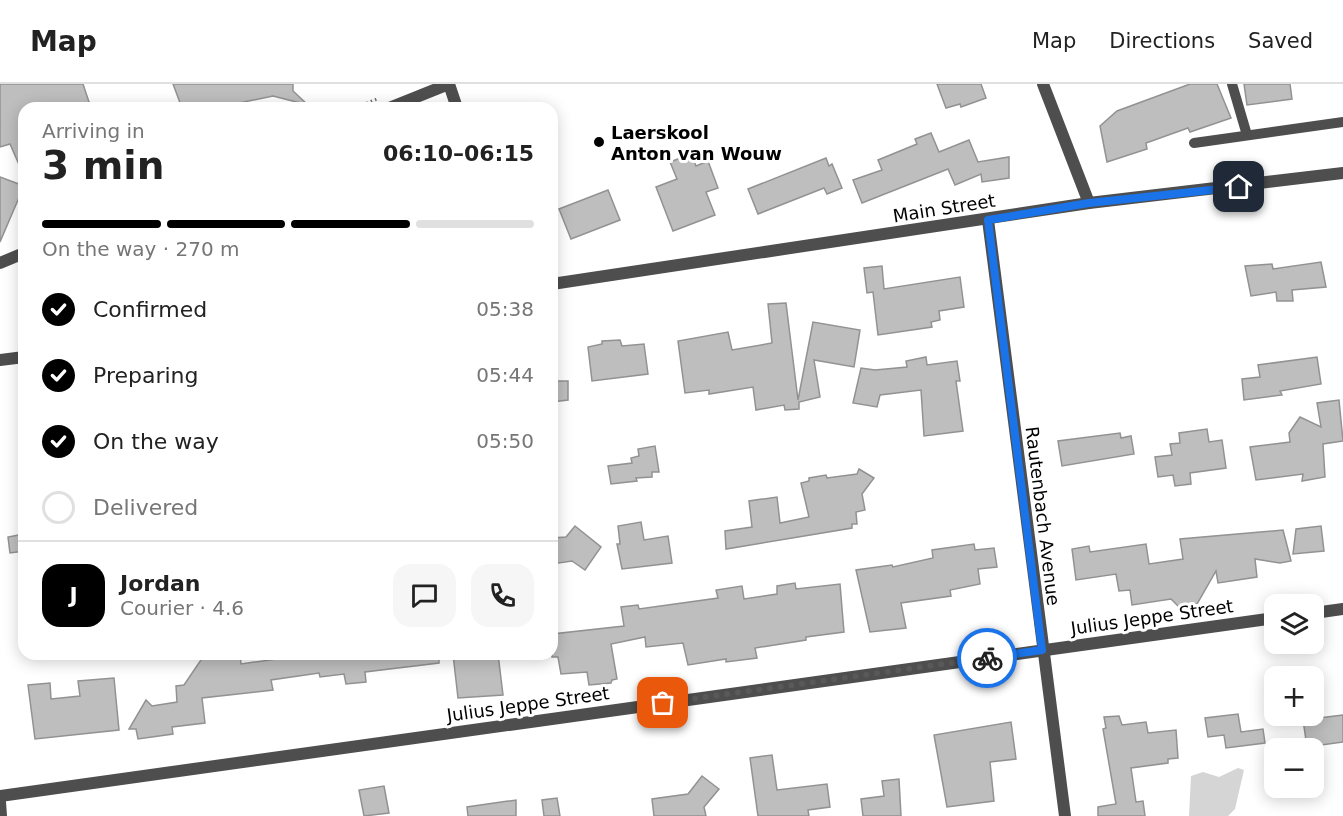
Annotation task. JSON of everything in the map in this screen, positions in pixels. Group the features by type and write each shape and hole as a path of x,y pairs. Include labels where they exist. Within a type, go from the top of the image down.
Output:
{"street":[{"path":"404,102 449,84 456,102"},
{"path":"1043,84 1089,203"},
{"name":"Main Street","path":"558,283 1089,203 1343,173"},
{"name":"Rautenbach Avenue","path":"988,220 1065,816"},
{"path":"0,263 18,256"},
{"path":"0,360 18,358"},
{"path":"1324,612 1343,609"},
{"name":"Julius Jeppe Street","path":"0,796 1264,620"},
{"path":"0,802 1,816"}],"lane":[{"path":"1232,84 1247,135"},
{"path":"1194,143 1343,122"}],"shaded area":[{"path":"1238,768 1244,770 1235,809 1228,816 1189,816 1191,776 1203,772 1219,777"}],"building":[{"path":"0,84 83,84 89,102 18,102 18,162 10,144 0,147"},
{"path":"173,84 293,84 293,91 305,102 273,96 244,102 180,102"},
{"path":"937,84 981,84 986,98 961,107 960,104 946,108"},
{"path":"1190,84 1217,84 1231,118 1190,132 1188,128 1146,143 1147,149 1107,162 1100,126 1117,111"},
{"path":"1244,84 1290,84 1292,99 1247,105"},
{"path":"931,133 939,152 969,140 978,162 1009,157 1009,178 982,182 981,174 955,185 948,169 862,203 853,180 882,170 878,160 917,144 915,139"},
{"path":"691,154 696,166 708,161 718,188 706,192 715,215 673,231 656,187 677,179 670,162"},
{"path":"826,158 829,166 832,164 842,188 827,194 824,188 758,214 748,189"},
{"path":"0,177 18,184 18,200 0,242"},
{"path":"608,190 620,220 571,239 559,209"},
{"path":"1321,262 1326,287 1292,290 1293,301 1277,301 1276,292 1251,296 1245,266 1272,264 1273,269"},
{"path":"882,266 884,289 960,277 964,307 939,311 940,320 931,322 932,327 878,335 873,292 867,293 864,268"},
{"path":"786,303 798,400 813,322 860,330 854,367 814,360 820,397 799,402 799,409 785,410 784,405 756,410 753,387 709,394 709,390 685,393 678,341 728,332 732,350 772,343 768,304"},
{"path":"620,340 622,346 644,344 648,374 592,381 588,347 602,344 602,341"},
{"path":"926,357 927,365 957,361 960,381 956,381 963,431 924,436 921,390 880,395 877,407 853,403 861,368 875,370 907,367 906,361"},
{"path":"1317,357 1321,384 1280,391 1282,395 1244,400 1242,379 1260,377 1258,365"},
{"path":"558,381 568,381 568,400 558,401"},
{"path":"1339,400 1343,441 1323,444 1325,477 1302,481 1303,474 1256,480 1250,447 1290,442 1289,433 1300,417 1321,427 1317,403"},
{"path":"1207,429 1209,442 1222,440 1226,468 1190,473 1191,484 1175,486 1173,475 1158,477 1155,457 1172,455 1170,444 1180,443 1179,433"},
{"path":"1120,433 1121,438 1131,436 1134,454 1062,466 1058,441"},
{"path":"655,446 659,472 652,472 652,477 636,478 637,481 611,484 608,466 632,463 631,458 639,456 638,449"},
{"path":"859,469 874,478 862,494 865,510 856,512 857,524 852,524 852,528 726,549 725,531 752,527 749,501 777,497 780,523 809,517 801,483 809,481 809,478 826,475 827,478 857,474"},
{"path":"641,522 644,540 668,536 672,563 622,569 617,544 620,544 618,526"},
{"path":"575,526 601,547 585,570 572,561 558,563 558,538 566,537"},
{"path":"1321,526 1324,551 1293,554 1296,529"},
{"path":"1283,530 1291,561 1280,563 1255,559 1257,577 1218,583 1216,571 1197,604 1179,607 1171,599 1132,605 1130,590 1119,591 1116,574 1076,580 1072,549 1089,546 1090,552 1146,544 1149,564 1183,559 1180,539"},
{"path":"18,535 18,552 10,553 8,537"},
{"path":"974,544 975,550 994,548 997,567 978,569 980,584 950,590 951,596 901,603 906,628 870,632 856,570 892,565 893,567 933,558 932,550"},
{"path":"795,583 796,589 840,584 844,632 806,637 806,640 755,648 757,658 726,662 726,659 688,665 683,643 646,647 645,637 611,644 617,679 612,680 611,683 589,685 587,672 561,674 558,633 624,626 621,607 638,605 639,609 718,598 716,590 742,586 744,599 777,594 777,586"},
{"path":"201,660 241,660 241,664 269,660 439,660 439,663 365,672 366,682 346,684 344,674 320,677 319,673 271,680 273,690 202,698 205,723 172,727 173,734 138,739 136,729 129,729 146,700 152,706 177,702 176,686 184,685"},
{"path":"454,660 499,660 503,695 458,698"},
{"path":"114,678 119,730 35,739 28,685 50,683 51,699 80,696 78,681"},
{"path":"1238,714 1241,732 1263,729 1264,743 1226,748 1224,735 1208,737 1205,718"},
{"path":"1343,715 1343,742 1324,745 1324,738 1306,738 1304,726 1324,726 1324,717"},
{"path":"1119,716 1122,725 1146,722 1148,733 1176,730 1178,758 1168,759 1168,763 1131,768 1136,802 1143,801 1145,816 1098,816 1098,807 1116,804 1103,729 1106,728 1104,717"},
{"path":"1011,722 1016,759 990,762 994,801 947,807 934,735"},
{"path":"772,755 777,790 827,784 830,807 808,810 809,816 758,816 750,758"},
{"path":"702,776 719,789 704,807 706,816 654,816 652,799 688,794"},
{"path":"899,779 901,816 863,816 861,799 884,796 882,781"},
{"path":"384,786 389,813 364,816 359,790"},
{"path":"557,798 560,816 544,816 542,800"},
{"path":"516,800 516,816 468,816 467,807"}],"way so far":[{"path":"663,703 987,658"}],"place":[{"name":"Laerskool Anton van Wouw","path":"599,142"}],"route":[{"path":"987,658 1042,650 988,220 1089,203 1239,187"}]}
